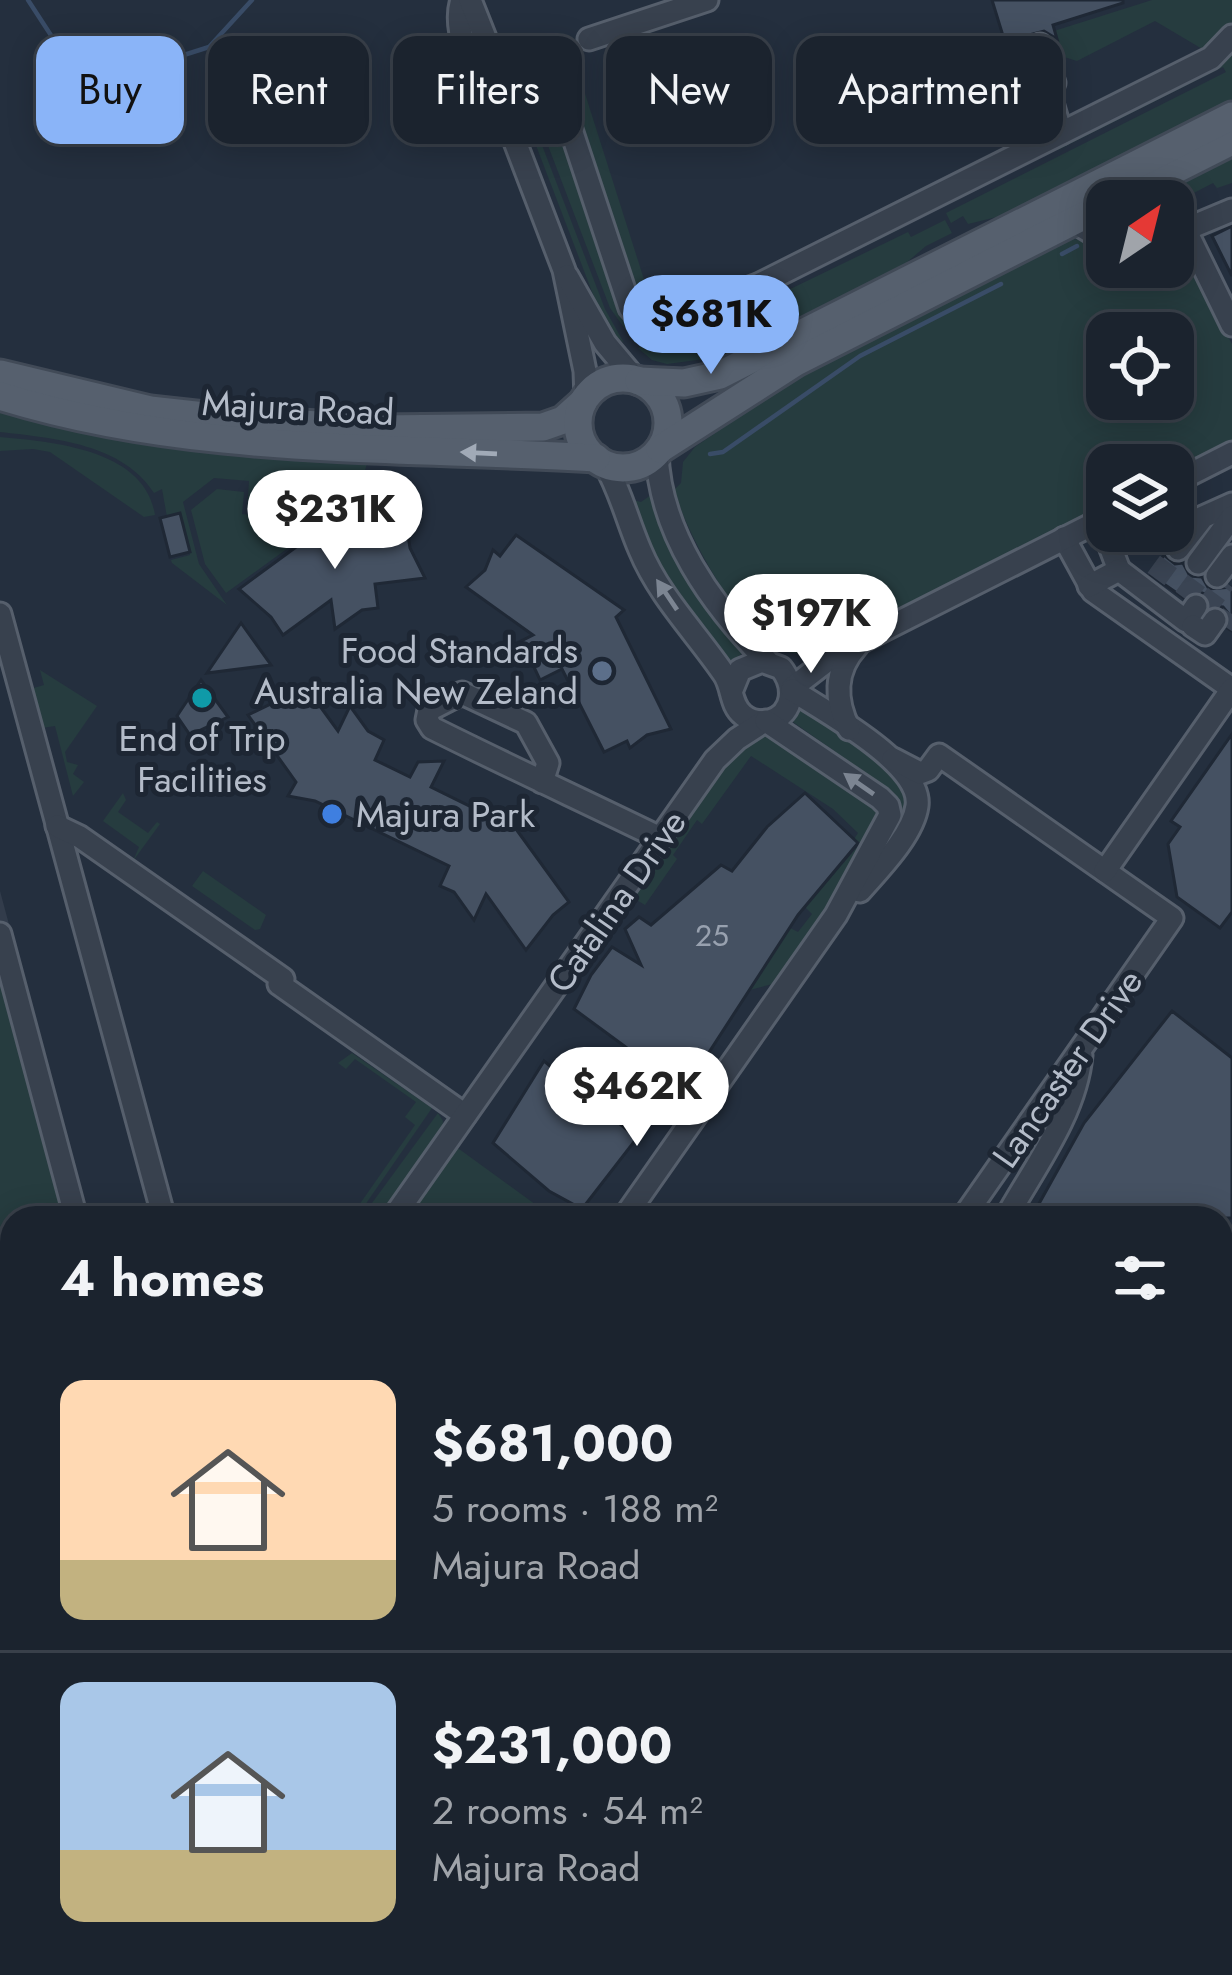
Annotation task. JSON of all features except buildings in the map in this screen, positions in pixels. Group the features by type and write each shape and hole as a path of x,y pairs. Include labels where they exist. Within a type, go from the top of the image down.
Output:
{"main road":[{"path":"1086,214 796,362 633,467 600,461 579,432 585,399 608,380 684,382 721,375 1232,116"},
{"path":"1154,180 1232,141"},
{"name":"Majura Road","path":"0,374 150,410 379,429 543,427 563,420 585,399"},
{"path":"638,381 656,392 666,410 668,430 659,450"},
{"name":"Majura Road","path":"0,396 110,424 210,440 600,461"}],"street":[{"path":"589,39 707,0"},
{"path":"471,3 484,36"},
{"path":"463,36 458,22 471,3"},
{"path":"1063,132 1211,58 1232,36"},
{"path":"516,144 564,270 605,343 638,381"},
{"path":"576,144 628,302 636,316 647,322 717,302 782,274 1039,144"},
{"path":"1194,226 1232,210"},
{"path":"1073,221 1086,229"},
{"path":"1194,258 1232,325"},
{"path":"564,270 585,371 585,399"},
{"path":"659,450 659,481 679,542 704,584 769,662 785,672 792,689 893,759 920,772 939,755 1105,871 1232,689 1105,601 1089,586 1064,538"},
{"path":"1194,472 1232,453"},
{"path":"600,461 619,489 650,569 726,677 744,716 764,721 880,798 890,810 836,915 632,1206"},
{"path":"1206,566 1210,522 1232,504"},
{"path":"1206,566 1232,517"},
{"path":"764,721 784,712 792,689 836,654 1086,527"},
{"path":"1206,566 1232,533"},
{"path":"1114,552 1119,570 1183,607"},
{"path":"1206,566 1232,556"},
{"path":"1089,586 1119,570"},
{"path":"0,614 161,1206"},
{"path":"849,730 840,706 839,677 849,654 864,640"},
{"path":"731,693 740,670 752,662 808,661 836,654"},
{"path":"542,782 548,763 526,723 462,693 430,708 427,720 432,728 542,782 660,838"},
{"name":"Catalina Drive","path":"715,760 731,693"},
{"name":"Catalina Drive","path":"401,1206 715,760 764,721"},
{"path":"836,915 873,876 915,815 916,787 893,759"},
{"path":"57,826 80,836 283,980 280,984 349,1033 354,1049 465,1115"},
{"name":"Lancaster Drive","path":"971,1206 1172,918 1105,871"},
{"path":"0,934 73,1206"},
{"path":"1013,1206 1074,1093 1082,1048"}],"shaded area":[{"path":"0,891 85,1206 0,1206"}],"green space":[{"path":"1152,0 1232,0 1232,22 1204,50 1155,21 1077,61 1063,57 1063,36 1055,36 1054,31"},
{"path":"1232,53 1232,99 1001,216 968,224 963,216 951,223 946,213 1226,72 1223,67 1058,150 1056,146 1224,63"},
{"path":"582,84 648,292 661,289 670,304 700,295 699,281 707,293 654,314 640,307 582,127"},
{"path":"535,144 542,144 605,309 624,343 611,332"},
{"path":"547,144 567,144 621,309 659,330 763,293 899,225 904,227 755,300 635,343 610,308"},
{"path":"1232,157 1232,183 1217,188 1213,183 1194,193 1194,180 1187,180"},
{"path":"945,220 952,233 926,246 899,269 719,357 667,364 652,360 638,348 749,309 908,232 911,237"},
{"path":"1072,239 1086,242 1086,288 1194,288 1194,272 1232,344 1232,442 1194,461 1194,444 1086,444 1086,516 822,649 804,653 790,653 768,642 734,605 703,556 674,490 681,483 683,462 695,447 824,363"},
{"path":"0,409 60,426 368,460 362,481 396,490 396,508 385,510 386,519 323,528 323,520 247,510 249,481 214,478 183,502 199,564 227,605 172,563 190,555 180,514 167,517 162,489 154,493 124,464 86,446 0,432"},
{"path":"0,437 70,446 116,463 148,493 155,515 144,517 50,452 0,451"},
{"path":"217,489 244,492 242,514 305,522 306,535 226,593 205,564 191,510"},
{"path":"651,495 679,558 744,651 732,663 685,609 650,545 633,500 641,502"},
{"path":"40,670 97,706 65,752 67,762 78,765 73,774 84,782 73,796 55,726 42,728 30,689 44,685"},
{"path":"803,706 884,763 904,794 907,812 894,793 793,722"},
{"path":"765,732 876,807 879,819 846,882 776,983 750,990 790,928 798,932 812,914 805,907 859,845 854,839 858,833 833,809 751,756 702,824 697,820 645,905 630,896 735,749"},
{"path":"123,793 126,800 118,812 148,833 160,824 133,861 139,847 103,821"},
{"path":"203,871 266,915 260,929 192,886"},
{"path":"0,965 66,1206 0,1206"},
{"path":"352,1053 432,1108 364,1206 358,1206 415,1125 405,1117 416,1102 355,1059 346,1069 338,1063"},
{"path":"438,1113 442,1131 389,1206 370,1206"},
{"path":"455,1146 538,1206 413,1206"}],"waterway":[{"path":"28,0 56,43 95,68 143,68 209,47 252,0"},
{"path":"1062,254 1077,246"},
{"path":"710,454 723,452 860,356 1001,284"}],"tunnel":[{"path":"1156,579 1176,552"},
{"path":"1184,598 1206,568"},
{"path":"1204,611 1225,582"},
{"path":"1224,626 1232,614"}],"place":[{"name":"Food Standards Australia New Zeland","path":"602,671"},
{"name":"End of Trip Facilities","path":"202,698"},
{"name":"Majura Park","path":"332,814"}]}
